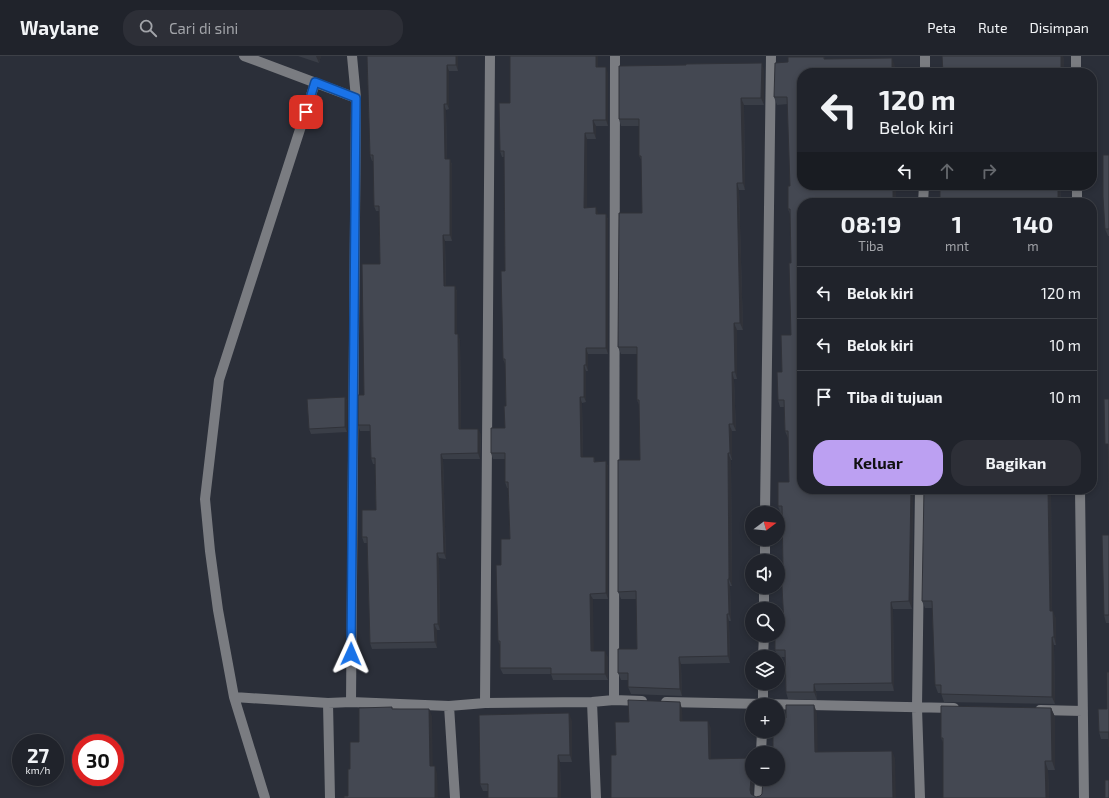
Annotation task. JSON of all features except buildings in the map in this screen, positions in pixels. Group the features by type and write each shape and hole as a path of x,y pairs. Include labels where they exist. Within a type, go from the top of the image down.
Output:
{"street":[{"path":"244,56 356,98"},
{"path":"351,702 356,98 352,56"},
{"path":"485,703 490,56"},
{"path":"614,700 615,56"},
{"path":"765,506 771,56"},
{"path":"925,56 925,68"},
{"path":"1076,56 1076,68"},
{"path":"265,798 234,697 212,566 205,499 219,380 315,82"},
{"path":"920,494 917,708 920,798"},
{"path":"1080,494 1084,798"},
{"path":"234,697 328,703 351,702 449,706 485,703 592,702 614,700 745,704"},
{"path":"592,702 596,798"},
{"path":"328,703 330,798"},
{"path":"785,705 964,708"},
{"path":"449,706 455,798"},
{"path":"1027,710 1083,711"},
{"path":"759,798 760,786"}],"route":[{"path":"306,112 315,82 356,98 351,654"}]}
